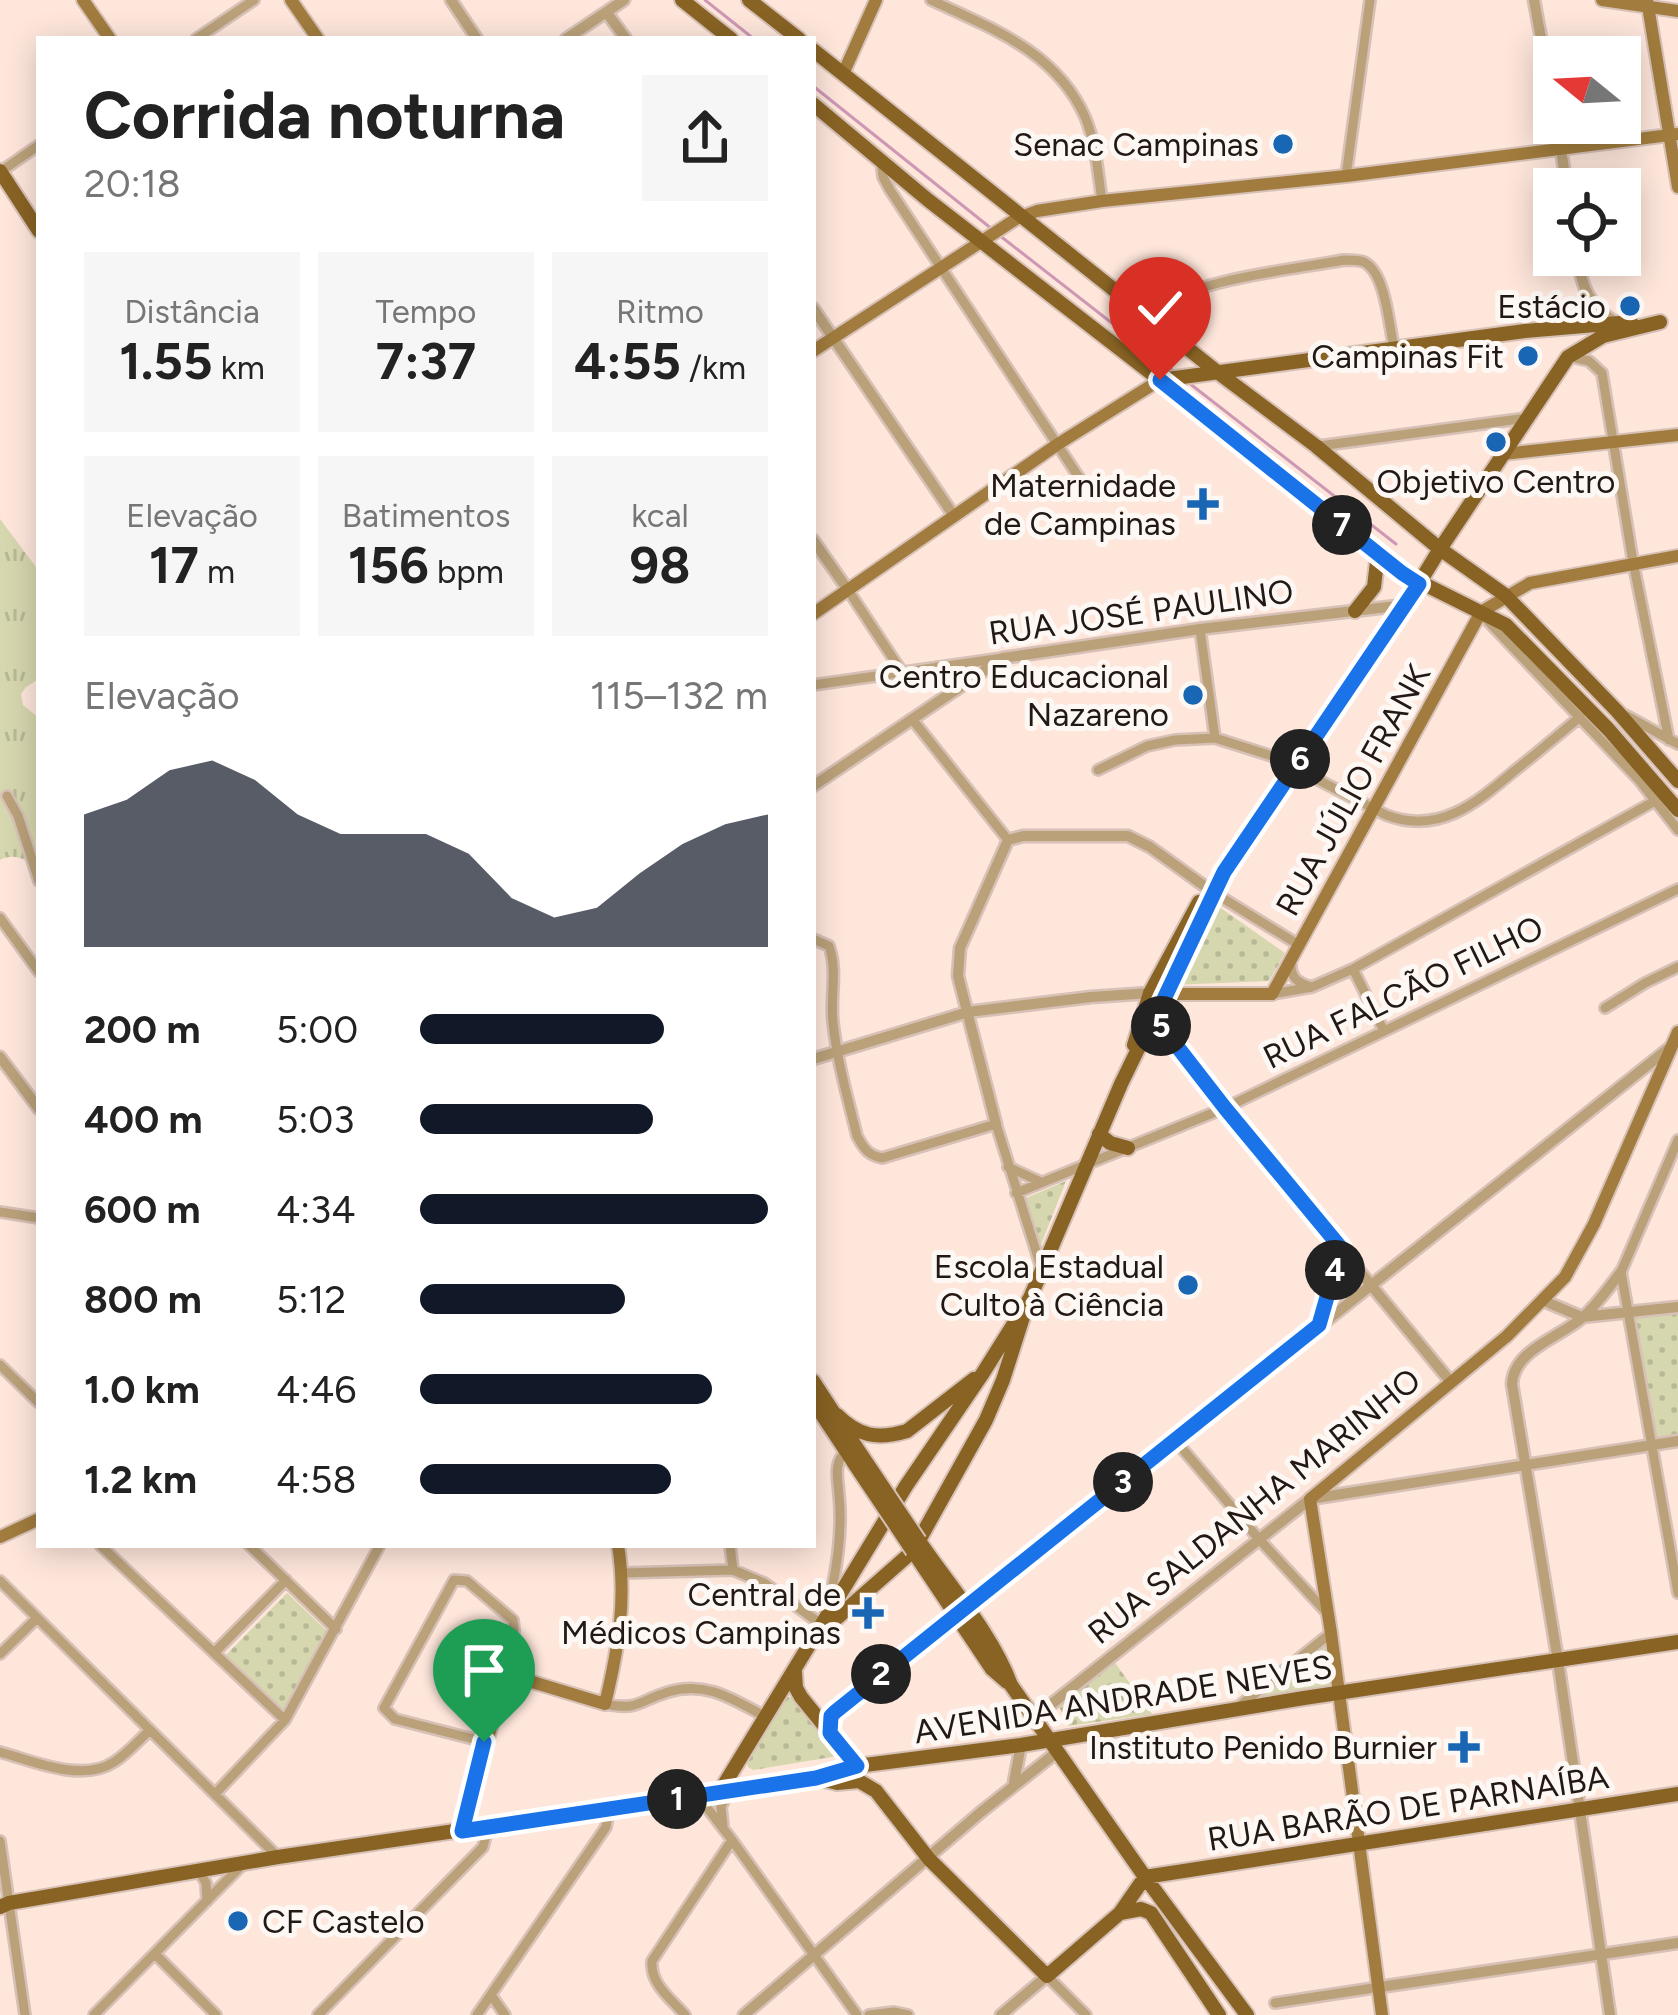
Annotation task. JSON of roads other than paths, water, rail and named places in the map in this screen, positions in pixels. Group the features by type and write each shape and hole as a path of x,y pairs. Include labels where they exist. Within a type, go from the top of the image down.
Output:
{"main road":[{"path":"83,0 108,36"},
{"path":"291,0 316,36"},
{"path":"682,0 727,36"},
{"path":"749,0 795,36"},
{"path":"843,74 876,0"},
{"path":"1602,0 1648,3 1678,11"},
{"path":"1648,3 1678,185"},
{"path":"816,52 1210,371 1316,446 1440,549 1505,595 1678,781"},
{"path":"816,109 1167,378 1419,584 1506,625 1610,730 1678,810"},
{"path":"816,349 1018,217 1102,201 1673,135"},
{"path":"0,171 36,227"},
{"path":"816,612 1058,443 1167,378 1394,347 1616,322 1678,320"},
{"path":"812,1639 916,1546 986,1420 1030,1298 1158,994 1210,890 1406,605 1568,357 1603,336 1660,322"},
{"path":"1503,454 1678,435"},
{"path":"1355,611 1374,587 1378,553"},
{"path":"1482,612 1529,583 1678,556"},
{"name":"RUA JÚLIO FRANK","path":"1273,994 1482,612"},
{"path":"1158,994 1273,994"},
{"path":"1121,1084 1155,1018 1158,994"},
{"name":"RUA SALDANHA MARINHO","path":"1310,1499 1507,1336 1579,1256 1675,1038"},
{"path":"1100,1134 1110,1144 1128,1148"},
{"path":"724,1793 746,1748 906,1486 1030,1298"},
{"path":"992,1358 1008,1365"},
{"path":"836,1415 869,1436 907,1431 983,1372"},
{"path":"816,1385 854,1456"},
{"path":"816,1405 961,1610 999,1678 1011,1685 1247,2015"},
{"path":"1310,1499 1382,2015"},
{"path":"0,1538 36,1520"},
{"path":"462,1831 506,1674 604,1704 622,1620 619,1548"},
{"name":"AVENIDA ANDRADE NEVES","path":"3,1903 278,1857 763,1787 857,1766 1021,1744 1053,1746 1339,1693 1678,1642"},
{"path":"796,1667 801,1697 857,1766"},
{"path":"746,1748 746,1770 763,1787"},
{"path":"876,1791 881,1776 889,1770 929,1765 940,1756"},
{"path":"816,1778 859,1781 876,1791 929,1859 1047,1976 1120,1913 1145,1877"},
{"name":"RUA BARÃO DE PARNAÍBA","path":"1145,1877 1678,1794"},
{"path":"1120,1913 1141,1909 1150,1913 1219,2015"}],"street":[{"path":"200,36 254,0"},
{"path":"452,0 475,36"},
{"path":"599,0 624,36"},
{"path":"571,36 624,0"},
{"path":"931,0 1027,48 1061,78 1085,118 1102,201"},
{"path":"1346,176 1370,0"},
{"path":"1534,0 1541,36"},
{"path":"1561,144 1565,168"},
{"path":"0,171 36,148"},
{"path":"881,160 890,190 1080,478"},
{"path":"1144,314 1163,300 1196,289 1354,260 1365,262 1376,273 1394,347"},
{"path":"1582,276 1591,302 1616,322"},
{"path":"816,312 954,516"},
{"path":"1568,357 1589,361 1602,373 1633,562 1673,742"},
{"path":"1316,446 1527,418"},
{"path":"816,544 902,672"},
{"name":"RUA JOSÉ PAULINO","path":"816,685 1200,629 1406,605"},
{"path":"1482,612 1639,780 1678,830"},
{"path":"1200,629 1215,738"},
{"path":"816,784 1003,658"},
{"path":"937,667 946,674 949,694"},
{"path":"1617,711 1673,742"},
{"path":"1098,770 1147,746 1215,738 1252,748 1399,820 1420,823 1458,814 1477,803 1580,717"},
{"path":"911,719 1008,841"},
{"path":"7,796 36,871"},
{"path":"1273,994 1312,987 1353,969 1655,802"},
{"path":"1042,1271 1008,1167 958,976 960,948 1008,841 1022,836 1128,836 1299,945"},
{"name":"RUA FALCÃO FILHO","path":"1016,1193 1225,1108 1678,889"},
{"path":"0,918 36,969"},
{"path":"816,940 829,946 835,962 831,1005 836,1052 857,1136 867,1152 882,1158 996,1124"},
{"path":"1291,960 1292,975 1312,987"},
{"path":"1604,1008 1678,967"},
{"path":"1353,969 1384,1030"},
{"path":"816,1058 968,1012 1158,994"},
{"path":"1155,1018 1450,1381"},
{"path":"830,1733 835,1712 1675,1038"},
{"path":"0,1057 36,1105"},
{"path":"1610,2015 1512,1375 1520,1360 1582,1317 1621,1272 1678,1140"},
{"path":"1008,1167 1041,1182"},
{"path":"1665,1170 1678,1168"},
{"path":"0,1212 36,1218"},
{"path":"1319,1325 1341,1248"},
{"path":"1621,1272 1678,1593"},
{"path":"1544,1300 1582,1317 1678,1307"},
{"path":"0,1366 36,1399"},
{"path":"1175,1440 1329,1615"},
{"path":"1310,1499 1678,1441"},
{"path":"623,1573 733,1570 825,1618 841,1522 837,1467 840,1456 854,1456"},
{"name":"RUA SALDANHA MARINHO","path":"1034,1718 1310,1499"},
{"path":"103,1548 285,1720"},
{"path":"253,1548 336,1629"},
{"path":"214,1794 285,1720 378,1548"},
{"path":"730,1548 733,1570"},
{"path":"214,1653 286,1580"},
{"path":"484,1742 395,1719 384,1706 454,1580 467,1581 513,1620 506,1674"},
{"path":"0,1581 278,1857"},
{"path":"0,1654 37,1618"},
{"path":"1234,1711 1331,1633"},
{"path":"604,1704 631,1708 666,1692 698,1687 721,1692 766,1717"},
{"path":"0,1752 82,1771 116,1761 150,1730"},
{"path":"1013,1786 1021,1744"},
{"path":"744,2015 1013,1786 1053,1746"},
{"path":"685,2015 655,1981 652,1961 729,1835 721,1807 724,1793"},
{"path":"698,1796 857,2015"},
{"path":"477,2015 606,1827 609,1809"},
{"path":"318,2015 483,1847 488,1827"},
{"path":"0,1841 3,1903 25,2015"},
{"path":"94,2015 242,1865"},
{"path":"200,1871 207,1901"},
{"path":"1275,2002 1678,1943"},
{"path":"155,1954 216,2015"},
{"path":"1001,2015 1047,1976 1086,2015"},
{"path":"491,1995 505,2015"},
{"path":"869,2015 908,2015"}],"waterway":[{"path":"705,0 750,36"},
{"path":"816,88 992,229"},
{"path":"999,235 1176,373"},
{"path":"1189,383 1396,544"}],"place":[{"name":"Senac Campinas","path":"1283,144"},
{"name":"Estácio","path":"1630,306"},
{"name":"Campinas Fit","path":"1528,356"},
{"name":"Objetivo Centro","path":"1496,442"},
{"name":"Maternidade de Campinas","path":"1203,504"},
{"name":"Centro Educacional Nazareno","path":"1193,695"},
{"name":"Escola Estadual Culto à Ciência","path":"1188,1285"},
{"name":"Central de Médicos Campinas","path":"868,1613"},
{"name":"Instituto Penido Burnier","path":"1464,1747"},
{"name":"CF Castelo","path":"238,1921"}]}
